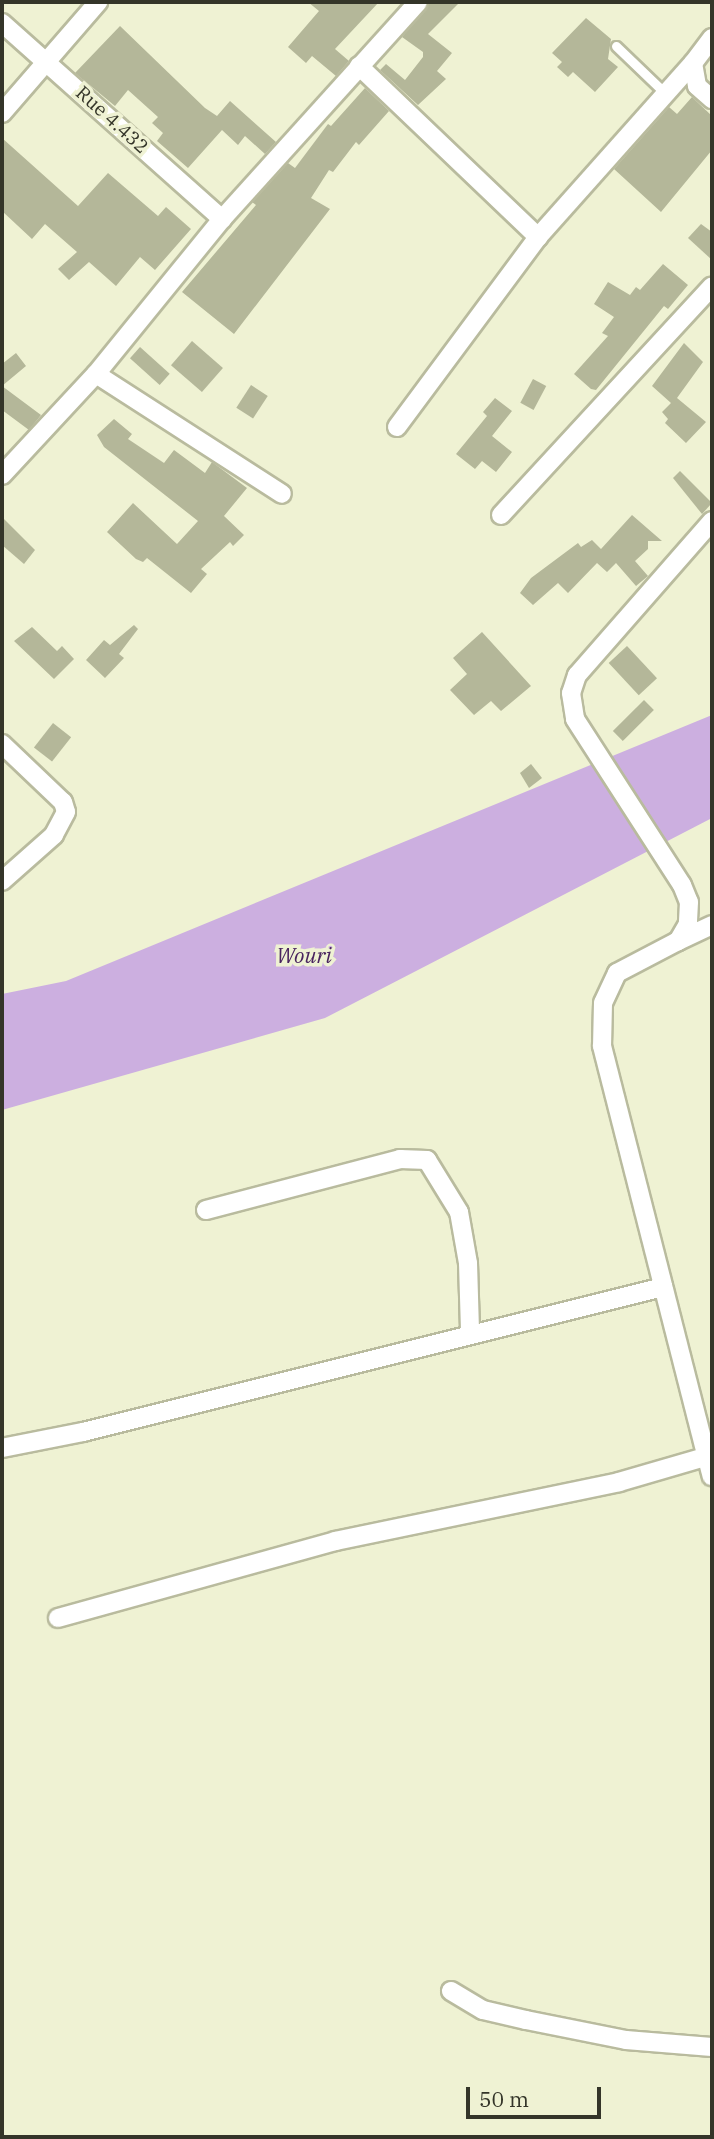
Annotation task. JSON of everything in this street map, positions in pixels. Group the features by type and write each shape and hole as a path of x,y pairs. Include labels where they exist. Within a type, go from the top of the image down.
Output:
{"street":[{"path":"2,113 98,2"},
{"path":"2,475 96,374 222,219 418,2"},
{"name":"Rue 4.432","path":"2,23 222,219"},
{"path":"397,427 538,237 712,38"},
{"path":"692,63 697,86 712,99"},
{"path":"359,66 538,237"},
{"path":"501,515 712,286"},
{"path":"96,374 282,494"},
{"path":"678,941 688,924 689,902 682,885 575,719 571,693 577,675 712,521"},
{"path":"2,744 63,802 66,812 54,835 2,881"},
{"path":"712,925 618,973 603,1003 602,1046 712,1476"},
{"path":"206,1210 400,1159 427,1160 459,1212 468,1263 470,1332"},
{"path":"2,1448 83,1432 470,1332 663,1287"},
{"path":"58,1618 335,1541 619,1482 709,1456"},
{"path":"451,1991 483,2010 526,2020 626,2040 712,2047"}],"lane":[{"path":"616,46 664,92"}],"water":[{"name":"Wouri","path":"712,715 712,818 325,1018 2,1110 2,994 66,981"}],"building":[{"path":"308,2 379,2 335,49 349,61 336,76 312,56 306,63 288,47 319,11"},
{"path":"429,2 460,2 428,34 452,53 437,71 446,79 418,105 380,70 386,64 405,80 423,57 423,52 402,37"},
{"path":"586,18 611,39 608,59 618,67 595,92 573,72 568,77 557,67 562,62 552,53"},
{"path":"120,26 205,108 217,116 230,101 276,142 265,154 245,136 238,145 222,130 188,168 157,141 163,133 152,123 158,117 128,90 115,106 75,73"},
{"path":"365,88 389,111 359,145 356,142 333,172 329,170 311,198 330,209 234,334 182,292 256,205 252,202 288,163 295,168 328,124 331,126"},
{"path":"692,97 712,116 712,150 661,212 614,169 669,107 677,114"},
{"path":"2,138 78,206 108,173 158,216 166,207 191,229 155,270 140,257 116,286 89,262 69,280 58,269 77,252 45,224 32,239 2,211"},
{"path":"701,224 712,232 712,260 688,238"},
{"path":"663,264 688,285 668,309 664,306 596,390 591,389 574,374 608,336 602,333 614,317 594,304 608,282 630,295 636,287 640,290"},
{"path":"192,341 223,368 202,392 171,365"},
{"path":"684,343 703,362 677,398 706,422 686,443 665,423 668,419 662,412 671,403 652,386"},
{"path":"140,347 170,374 160,385 130,358"},
{"path":"16,353 26,366 2,386 2,364"},
{"path":"533,379 546,386 534,410 520,403"},
{"path":"251,385 268,396 253,419 236,408"},
{"path":"2,386 41,415 29,430 2,410"},
{"path":"495,398 512,411 492,436 512,452 496,472 482,461 475,469 456,454 487,416 483,412"},
{"path":"114,419 132,434 128,439 164,463 174,450 205,473 212,462 247,488 224,516 244,535 233,546 230,542 201,569 207,574 191,593 147,558 143,562 136,559 107,532 133,503 177,544 198,521 104,447 97,435"},
{"path":"680,471 712,503 702,514 673,478"},
{"path":"632,515 662,541 648,541 648,549 635,561 648,576 636,586 616,563 607,572 597,563 568,593 558,583 533,605 520,593 531,578 578,543 581,547 592,540 601,549"},
{"path":"2,517 35,550 24,564 2,545"},
{"path":"134,625 138,629 119,654 124,658 105,678 86,660 104,640 110,645"},
{"path":"32,627 57,651 62,646 74,659 54,679 14,641"},
{"path":"482,632 531,686 501,711 491,701 474,715 450,690 467,674 453,658"},
{"path":"627,646 657,678 639,695 609,663"},
{"path":"644,700 654,710 623,741 613,731"},
{"path":"53,723 71,737 52,762 34,747"},
{"path":"531,764 542,778 529,788 520,773"}]}
